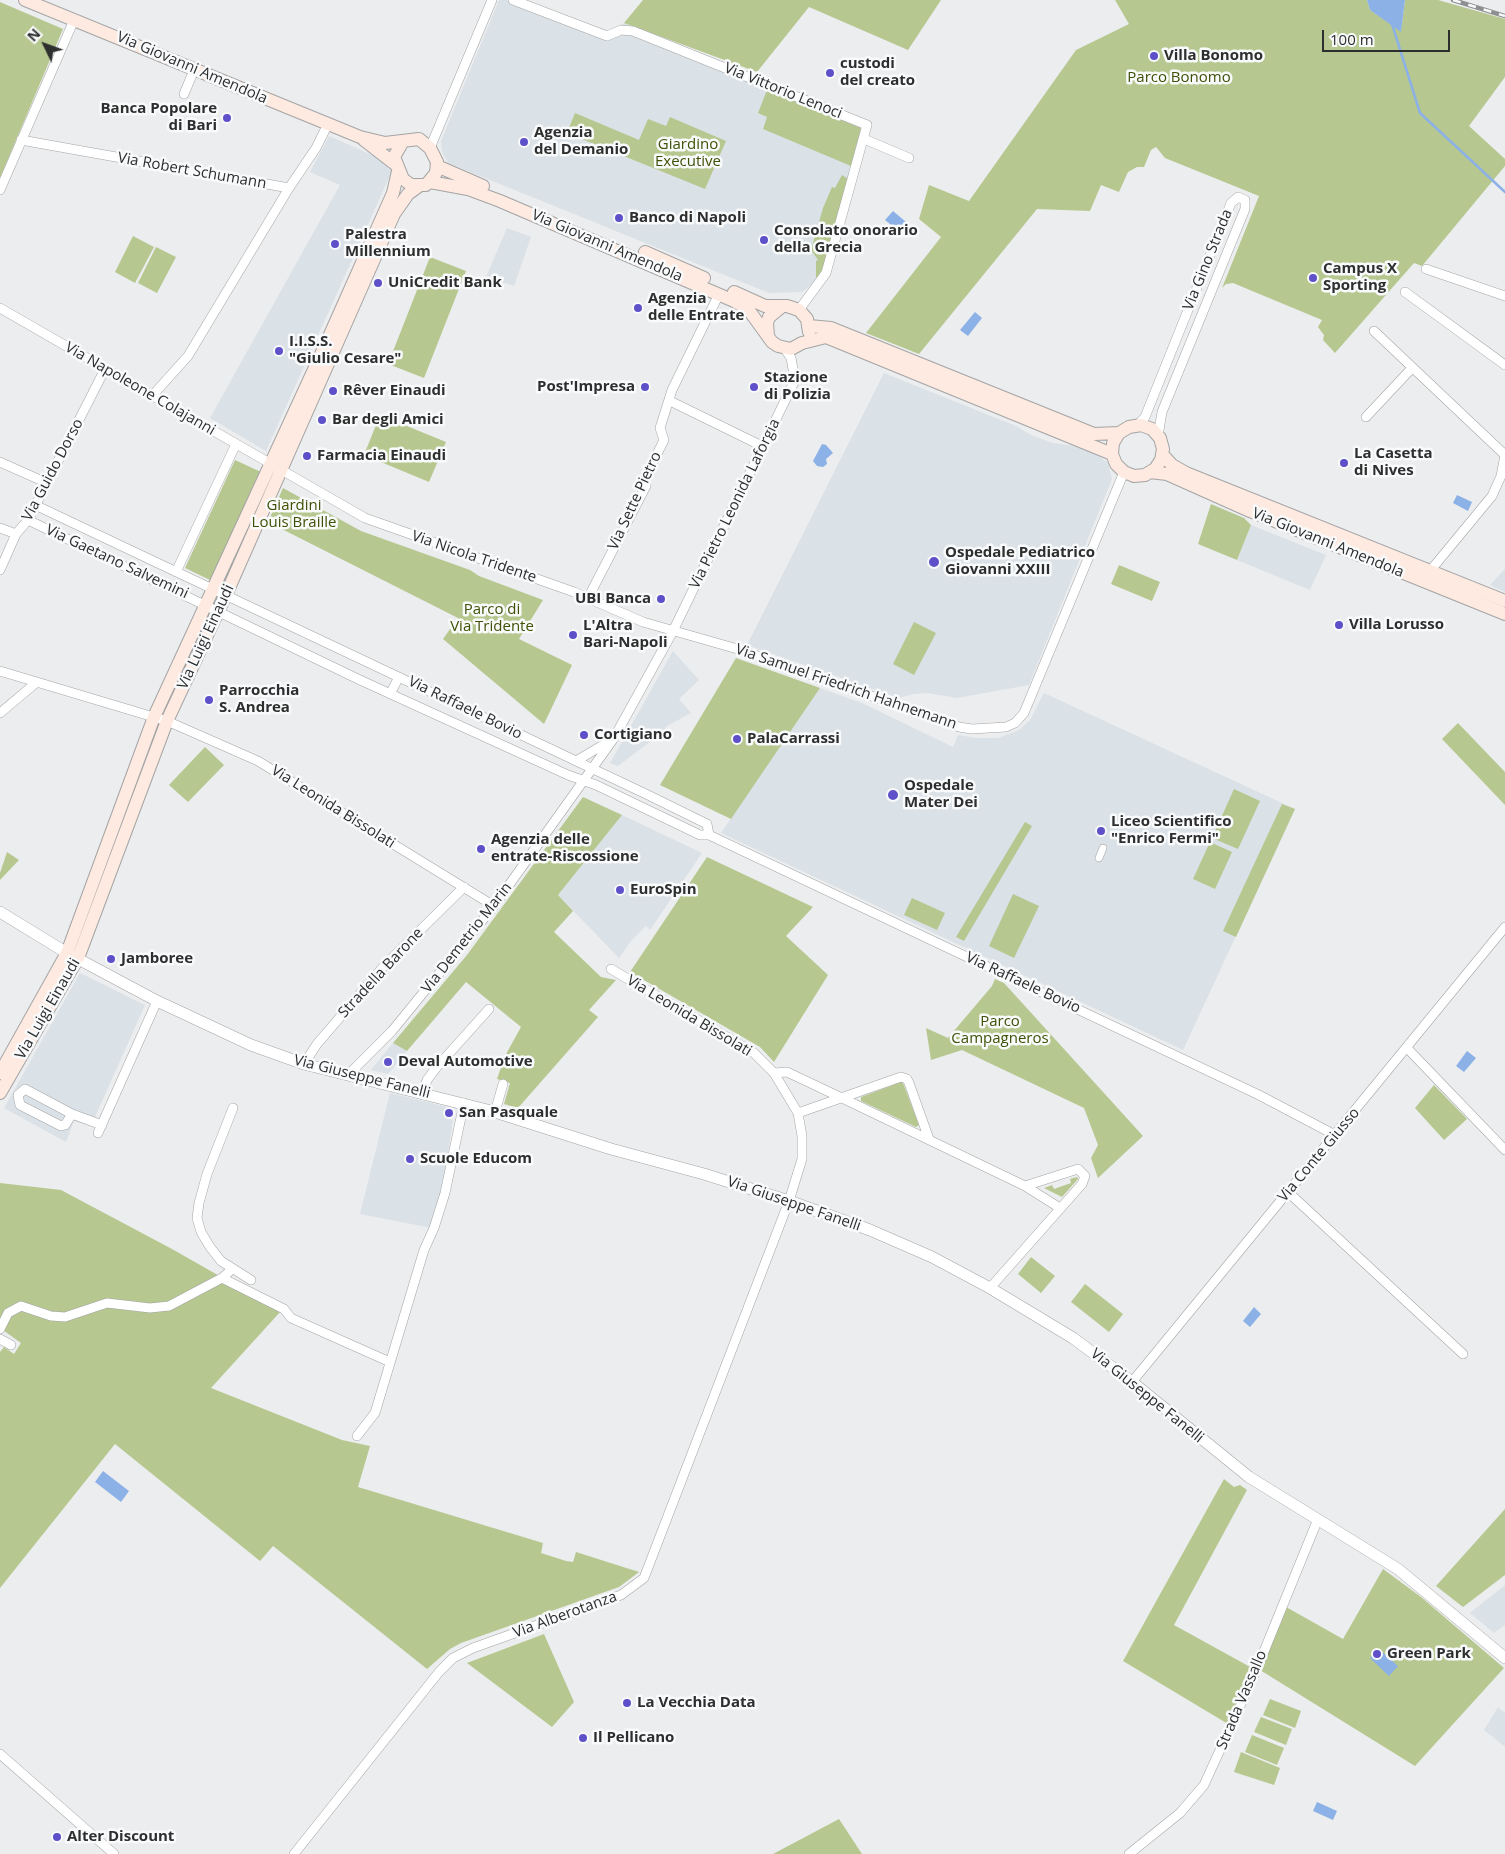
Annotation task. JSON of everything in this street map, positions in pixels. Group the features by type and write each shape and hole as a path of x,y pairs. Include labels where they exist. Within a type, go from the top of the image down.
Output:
{"main road":[{"name":"Via Giovanni Amendola","path":"25,0 360,137 385,143 402,143 410,139 420,139 430,148"},
{"name":"Via Giovanni Amendola","path":"360,137 396,168 407,183 468,189 719,294 748,309 768,336 778,346 785,349"},
{"path":"396,168 396,150 402,143"},
{"path":"425,184 436,173 437,166 430,148"},
{"name":"Via Giovanni Amendola","path":"437,166 623,242 765,306 780,308 787,306 799,310"},
{"name":"Via Luigi Einaudi","path":"0,1093 72,955 167,721 226,595 276,467 393,193 396,168"},
{"name":"Via Luigi Einaudi","path":"0,1073 72,955 154,717 213,589 276,467 394,214 408,194 425,184"},
{"path":"768,336 767,323 769,317 780,308"},
{"path":"785,349 797,347 802,343 808,332 808,320 799,310"},
{"path":"809,326 831,328 1094,434 1119,433"},
{"path":"802,343 826,337 1112,454"},
{"path":"1124,472 1116,464 1112,454 1113,443 1119,433 1129,426 1152,429 1158,436 1163,449 1162,460 1150,472"},
{"name":"Via Giovanni Amendola","path":"1162,454 1172,465 1186,473 1505,601"},
{"name":"Via Giovanni Amendola","path":"1124,472 1134,476 1150,472 1167,474 1250,511 1505,614"}],"street":[{"path":"430,148 492,0"},
{"name":"Via Vittorio Lenoci","path":"513,0 607,36 621,30 642,35 867,125 864,139"},
{"path":"0,190 74,20"},
{"path":"184,94 194,70"},
{"path":"152,396 188,356 316,148 328,124"},
{"path":"799,310 826,273 864,139 909,158"},
{"name":"Via Robert Schumann","path":"21,140 290,188"},
{"name":"Via Gino Strada","path":"1137,426 1145,417 1231,203 1238,198 1245,200 1245,209 1162,412 1158,436"},
{"path":"1426,269 1505,296"},
{"path":"1406,292 1505,364"},
{"name":"Via Sette Pietro","path":"588,598 646,486 646,476 664,440 660,428 672,390 719,294"},
{"name":"Via Napoleone Colajanni","path":"0,308 276,467"},
{"path":"1374,331 1505,455 1501,476 1492,496 1430,571"},
{"name":"Via Pietro Leonida Laforgia","path":"614,738 673,631 795,380 790,358 785,349"},
{"path":"1366,417 1412,368"},
{"name":"Via Guido Dorso","path":"0,570 16,534 28,520 105,369"},
{"path":"670,401 764,447"},
{"path":"176,572 236,444"},
{"path":"0,462 47,483"},
{"name":"Via Nicola Tridente","path":"276,467 365,518 588,598 643,622 673,631"},
{"name":"Via Samuel Friedrich Hahnemann","path":"673,631 741,650 959,727 986,730 1006,727 1020,718 1028,707 1124,472"},
{"name":"Via Gaetano Salvemini","path":"35,506 213,589"},
{"name":"Via Gaetano Salvemini","path":"28,520 206,604"},
{"path":"0,528 16,534"},
{"name":"Via Raffaele Bovio","path":"213,589 707,824 709,834"},
{"name":"Via Raffaele Bovio","path":"206,604 390,694 700,835 709,834 1259,1095 1335,1135"},
{"path":"298,650 306,634"},
{"name":"Via Leonida Bissolati","path":"0,671 167,721 258,761 494,906"},
{"path":"390,694 399,677"},
{"path":"0,713 37,682"},
{"path":"576,761 591,755 614,738"},
{"name":"Via Demetrio Marin","path":"349,1074 392,1031 494,906 593,770 614,738"},
{"path":"541,762 548,748"},
{"path":"1099,858 1103,848"},
{"name":"Stradella Barone","path":"304,1064 317,1044 384,966 464,888"},
{"name":"Via Giuseppe Fanelli","path":"0,912 72,955 157,1001 251,1045 304,1064 464,1103 611,1149 704,1174 789,1201 870,1230 932,1257 990,1288 1073,1338 1132,1382 1249,1478 1398,1569 1505,1658"},
{"name":"Via Conte Giusso","path":"1132,1382 1505,927"},
{"name":"Via Leonida Bissolati","path":"611,969 747,1049 774,1073 798,1113 802,1136 802,1160 789,1201"},
{"path":"72,1114 65,1125 61,1126 20,1105 18,1095 24,1089 72,1114 100,1129 157,1001"},
{"path":"423,1093 427,1080 436,1068 489,1009"},
{"path":"1407,1048 1505,1150"},
{"path":"774,1073 787,1072 929,1139 1025,1186 1060,1208"},
{"path":"798,1113 897,1078 907,1079 929,1139"},
{"path":"495,1112 503,1084"},
{"path":"357,1436 376,1413 424,1250 434,1228 444,1194 464,1103"},
{"path":"233,1108 207,1174 199,1203 198,1218 201,1232 210,1247 231,1270 251,1280"},
{"path":"990,1288 1085,1181 1083,1171 1078,1168 1025,1186"},
{"path":"1039,1195 1040,1185 1046,1179"},
{"path":"1288,1192 1462,1354"},
{"name":"Via Alberotanza","path":"294,1854 439,1672 453,1658 473,1648 621,1596 644,1578 789,1201"},
{"path":"0,1329 8,1313 21,1306 51,1316 65,1317 107,1303 150,1308 169,1306 222,1278 231,1270"},
{"path":"222,1278 284,1309 291,1318 390,1362"},
{"path":"0,1339 11,1345"},
{"name":"Strada Vassallo","path":"1129,1854 1180,1813 1204,1785 1256,1671 1318,1520"},
{"path":"0,1754 114,1854"}],"shaded area":[{"path":"499,0 527,0 605,33 624,23 683,46 863,129 826,265 819,279 802,292 769,293 448,163 442,152 441,141"},
{"path":"329,136 379,158 392,171 266,451 210,418 340,185 310,172"},
{"path":"507,228 531,237 514,286 486,277"},
{"name":"Ospedale Pediatrico Giovanni XXIII","path":"884,373 1016,426 1033,436 1053,443 1074,446 1096,454 1108,463 1112,479 1029,685 957,698 928,693 898,698 747,645"},
{"path":"1251,525 1326,555 1310,590 1237,560"},
{"path":"1505,569 1505,592 1490,585"},
{"path":"673,651 699,680 679,699 691,713 665,727 667,729 618,766 610,763"},
{"path":"820,688 862,703 953,747 958,735 976,738 998,738 1019,730 1030,720 1044,693 1295,809 1183,1050 721,833"},
{"name":"EuroSpin","path":"622,815 702,853 650,930 646,926 631,941 619,958 558,895"},
{"path":"80,973 145,1005 91,1126 74,1121 66,1142 4,1108"},
{"name":"Deval Automotive","path":"393,1043 407,1051 388,1074 371,1070"},
{"name":"Scuole Educom","path":"390,1093 447,1107 445,1118 453,1120 441,1198 432,1228 360,1214"},
{"path":"1505,1585 1505,1625 1494,1633 1470,1613"},
{"path":"1498,1707 1505,1713 1505,1747 1484,1730"}],"green space":[{"path":"643,0 941,0 908,50 809,7 757,72 624,23"},
{"name":"Parco Bonomo","path":"1115,0 1367,0 1370,10 1401,31 1405,0 1438,0 1505,19 1505,77 1469,126 1505,159 1505,166 1422,266 1414,263 1335,353 1323,340 1324,335 1318,327 1322,320 1233,283 1226,284 1222,288 1259,196 1165,158 1156,147 1151,150 1144,167 1137,167 1128,172 1119,192 1101,185 1090,211 1037,209 919,354 866,333 941,237 919,219 929,185 969,201 1076,50 1129,24"},
{"path":"0,2 63,29 0,178"},
{"path":"767,90 861,128 851,166 763,129 767,117 758,113"},
{"name":"Giardino Executive","path":"575,113 639,140 648,119 666,126 670,117 726,141 705,189 567,133"},
{"path":"842,175 848,179 824,265 818,278 816,277 816,261 818,260 811,250 823,208 832,187 835,188"},
{"path":"133,236 154,247 135,283 115,272"},
{"path":"156,247 176,257 157,293 138,283"},
{"path":"430,257 466,271 424,378 388,364"},
{"path":"380,415 446,442 429,482 364,455"},
{"path":"235,460 261,472 210,580 185,568"},
{"name":"Parco di Via Tridente","path":"283,488 361,531 470,570 479,576 543,600 519,639 572,665 544,724 443,639 458,618 268,522"},
{"path":"1211,504 1244,518 1251,525 1237,560 1198,544"},
{"path":"1119,565 1160,582 1152,601 1111,584"},
{"path":"914,622 936,633 914,675 893,664"},
{"name":"PalaCarrassi","path":"736,658 820,688 731,819 660,785"},
{"path":"1458,723 1505,772 1505,805 1442,739"},
{"path":"205,747 224,765 188,802 169,785"},
{"path":"1234,789 1260,801 1238,849 1212,838"},
{"path":"583,797 622,815 558,895 573,911 554,932 601,977 616,980 589,1010 598,1017 518,1108 504,1104 510,1083 497,1079 505,1056 521,1027 466,982 407,1051 393,1043 467,955"},
{"path":"1282,804 1295,809 1236,937 1223,931"},
{"path":"1025,822 1032,826 964,941 956,937"},
{"path":"1210,842 1232,852 1215,889 1193,879"},
{"path":"7,852 19,860 0,880 0,873"},
{"path":"707,857 813,907 786,936 828,975 774,1062 760,1047 630,972"},
{"path":"1013,894 1039,906 1014,958 989,946"},
{"path":"912,898 945,913 937,930 904,915"},
{"name":"Parco Campagneros","path":"995,979 1004,983 1143,1136 1098,1178 1091,1158 1098,1145 1084,1108 962,1050 931,1060 926,1028 948,1038 992,986"},
{"path":"901,1082 919,1125 916,1127 861,1101 861,1097"},
{"path":"1434,1085 1467,1119 1444,1140 1415,1108"},
{"path":"1077,1177 1078,1179 1062,1197 1044,1188 1052,1185 1054,1189 1071,1183 1070,1179"},
{"path":"0,1183 61,1190 172,1249 281,1311 211,1388 342,1440 370,1446 358,1487 543,1543 541,1553 566,1561 573,1562 576,1552 639,1572 619,1587 461,1643 450,1649 427,1669 273,1546 260,1561 115,1444 0,1588 0,1352 4,1347 14,1354 21,1343 0,1328"},
{"path":"1031,1257 1055,1276 1041,1293 1018,1274"},
{"path":"1085,1284 1123,1314 1109,1332 1071,1302"},
{"path":"1224,1479 1234,1487 1240,1485 1247,1490 1174,1625 1252,1668 1228,1724 1123,1661"},
{"path":"1505,1509 1505,1575 1463,1607 1436,1586"},
{"name":"Green Park","path":"1383,1569 1421,1597 1504,1668 1415,1766 1260,1670 1286,1607 1343,1639"},
{"path":"544,1634 574,1702 552,1727 467,1663"},
{"path":"1270,1699 1301,1711 1295,1728 1263,1715"},
{"path":"1261,1717 1292,1729 1286,1745 1254,1732"},
{"path":"1252,1735 1284,1748 1277,1765 1245,1752"},
{"path":"1241,1752 1280,1768 1274,1785 1234,1772"},
{"path":"839,1819 862,1854 773,1854"}],"water":[{"path":"1367,0 1405,0 1401,32 1370,10"},
{"path":"893,211 912,227 905,236 885,220"},
{"path":"975,312 982,318 968,336 960,330"},
{"path":"822,444 826,445 833,453 826,459 827,464 823,467 817,466 813,461"},
{"path":"1457,495 1472,502 1468,511 1453,503"},
{"path":"1467,1051 1476,1058 1464,1072 1456,1066"},
{"path":"1254,1307 1261,1314 1250,1327 1243,1321"},
{"path":"103,1471 129,1491 121,1502 95,1482"},
{"path":"1379,1649 1398,1666 1389,1676 1370,1658"},
{"path":"1317,1802 1337,1811 1333,1820 1313,1811"}],"waterway":[{"path":"1392,24 1420,113 1505,192"}],"railway":[{"path":"1453,0 1505,16"}],"place":[{"name":"Villa Bonomo","path":"1154,56"},
{"name":"custodi del creato","path":"830,73"},
{"name":"Banca Popolare di Bari","path":"227,118"},
{"name":"Agenzia del Demanio","path":"524,142"},
{"name":"Banco di Napoli","path":"619,218"},
{"name":"Consolato onorario della Grecia","path":"764,240"},
{"name":"Palestra Millennium","path":"335,244"},
{"name":"Campus X Sporting","path":"1313,278"},
{"name":"UniCredit Bank","path":"378,283"},
{"name":"Agenzia delle Entrate","path":"638,308"},
{"name":"I.I.S.S. \"Giulio Cesare\"","path":"279,351"},
{"name":"Post'Impresa","path":"645,387"},
{"name":"Stazione di Polizia","path":"754,387"},
{"name":"Rêver Einaudi","path":"333,391"},
{"name":"Bar degli Amici","path":"322,420"},
{"name":"Farmacia Einaudi","path":"307,456"},
{"name":"La Casetta di Nives","path":"1344,463"},
{"name":"Ospedale Pediatrico Giovanni XXIII","path":"934,562"},
{"name":"UBI Banca","path":"661,599"},
{"name":"Villa Lorusso","path":"1339,625"},
{"name":"L'Altra Bari-Napoli","path":"573,635"},
{"name":"Parrocchia S. Andrea","path":"209,700"},
{"name":"Cortigiano","path":"584,735"},
{"name":"PalaCarrassi","path":"737,739"},
{"name":"Ospedale Mater Dei","path":"893,795"},
{"name":"Liceo Scientifico \"Enrico Fermi\"","path":"1101,831"},
{"name":"Agenzia delle entrate-Riscossione","path":"481,849"},
{"name":"EuroSpin","path":"620,890"},
{"name":"Jamboree","path":"111,959"},
{"name":"Deval Automotive","path":"388,1062"},
{"name":"San Pasquale","path":"449,1113"},
{"name":"Scuole Educom","path":"410,1159"},
{"name":"Green Park","path":"1377,1654"},
{"name":"La Vecchia Data","path":"627,1703"},
{"name":"Il Pellicano","path":"583,1738"},
{"name":"Alter Discount","path":"57,1837"}],"park label":[{"name":"Giardini Louis Braille","path":"294,514"}]}
